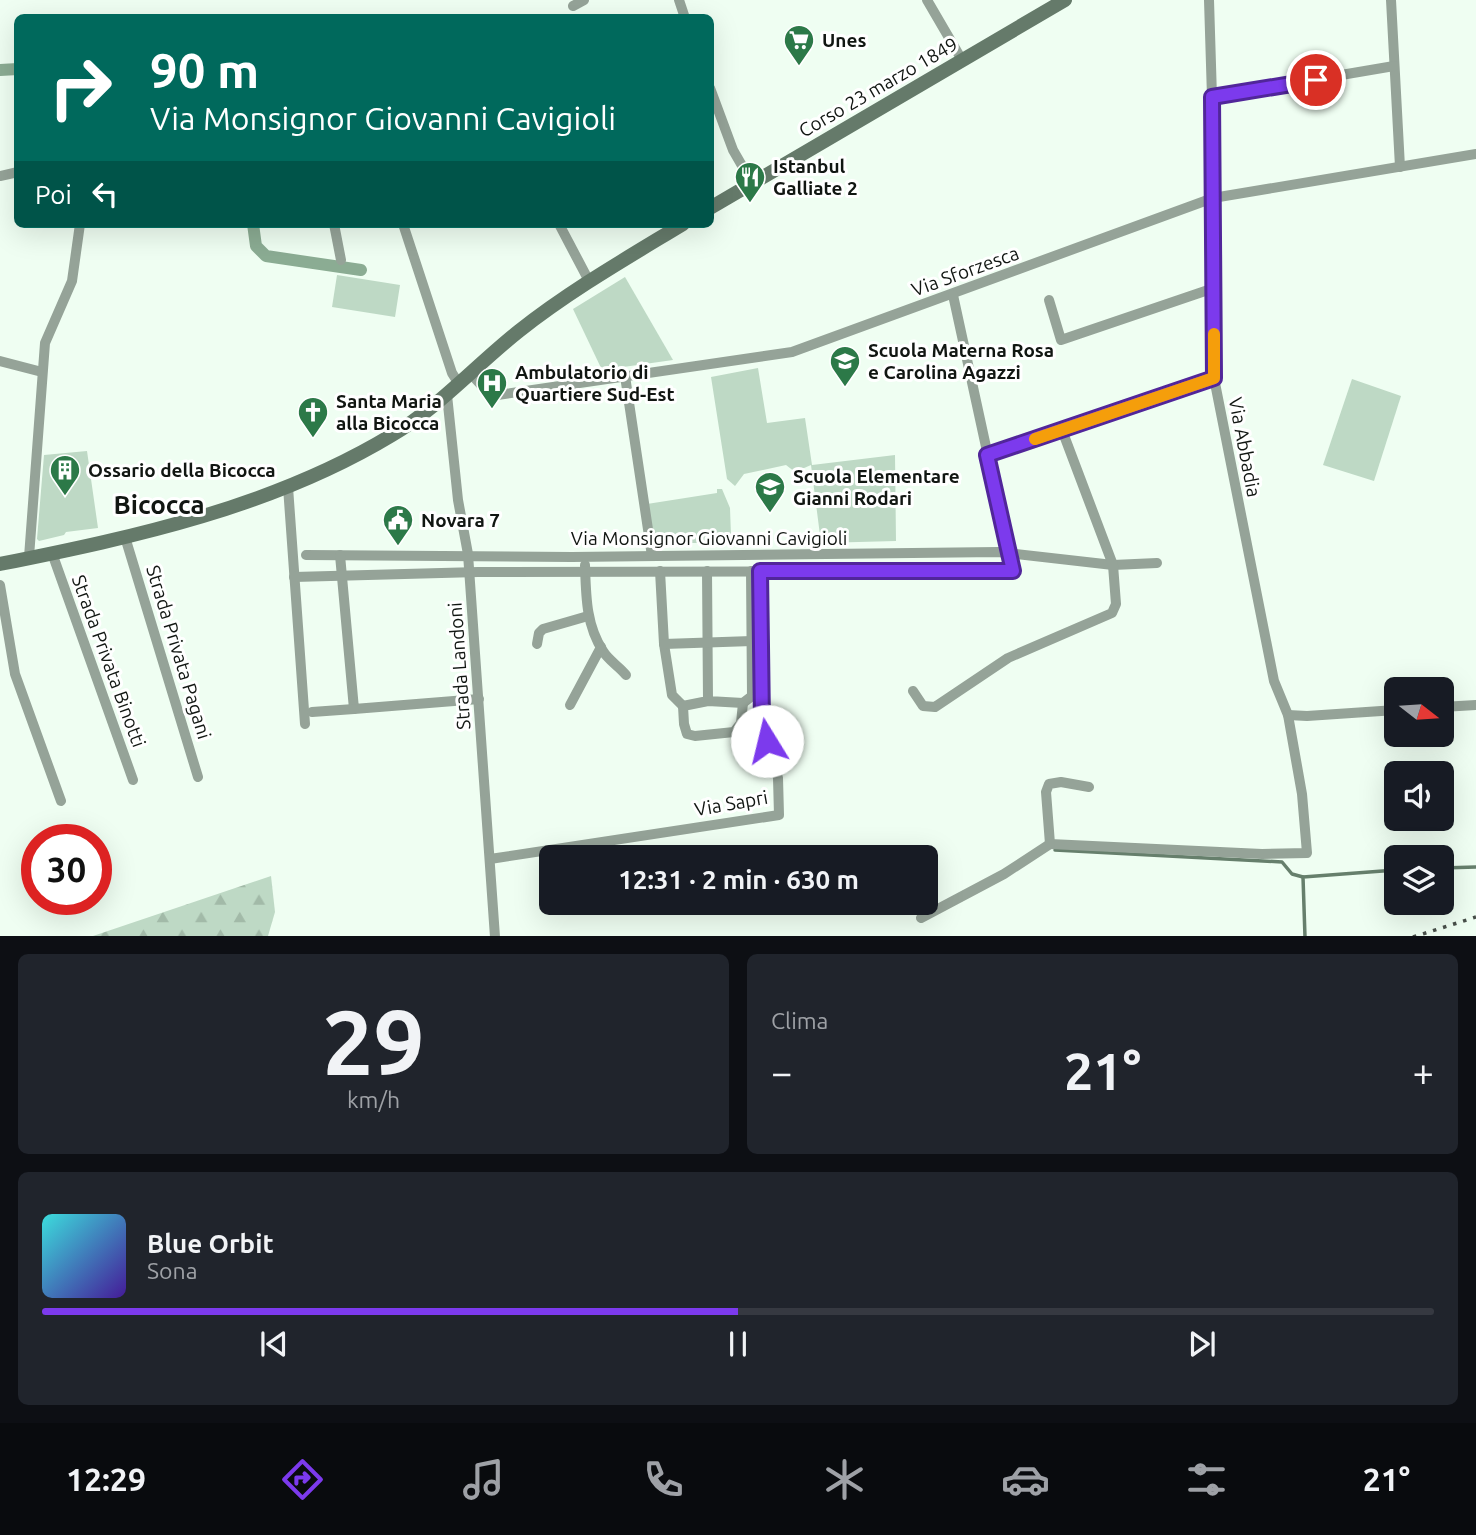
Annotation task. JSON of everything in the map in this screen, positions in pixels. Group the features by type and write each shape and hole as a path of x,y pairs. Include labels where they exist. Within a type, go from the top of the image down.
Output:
{"main road":[{"name":"Corso 23 marzo 1849","path":"714,206 1065,0"},
{"path":"0,564 125,537 218,512 288,487 345,461 393,434 447,395 518,332 589,281 676,228"}],"street":[{"path":"573,6 584,0"},
{"path":"927,0 962,60"},
{"name":"Via Abbadia","path":"1050,844 1262,854 1307,853 1302,794 1288,715 1274,681 1214,378 1209,0"},
{"path":"1391,0 1400,167"},
{"path":"1212,97 1394,66"},
{"path":"714,99 733,150 752,183"},
{"name":"Via Sforzesca","path":"471,374 491,396 792,352 1213,198 1476,154"},
{"path":"29,557 45,343 72,281 79,228"},
{"path":"335,228 341,260"},
{"path":"404,228 452,373 459,384"},
{"path":"561,228 589,281"},
{"path":"1049,300 1061,340 1214,288"},
{"path":"953,295 1008,552"},
{"path":"0,361 43,372"},
{"path":"625,376 652,556"},
{"path":"987,455 1214,378"},
{"name":"Strada Landoni","path":"447,395 458,500 470,572 495,936"},
{"path":"913,691 923,706 935,707 1009,658 1112,612 1116,604 1113,565 1062,430"},
{"path":"288,487 305,724"},
{"name":"Strada Privata Pagani","path":"125,537 198,777"},
{"name":"Via Monsignor Giovanni Cavigioli","path":"294,577 470,572 1013,571 1008,552"},
{"name":"Via Monsignor Giovanni Cavigioli","path":"306,555 652,556 1008,552 1113,565 1157,564"},
{"name":"Strada Privata Binotti","path":"52,553 133,780"},
{"path":"340,555 354,709"},
{"path":"585,556 588,616 592,632 603,652 626,675"},
{"path":"660,571 664,645 672,695 683,706 687,734 695,736 734,733 741,723 743,703"},
{"path":"706,571 708,701"},
{"path":"683,706 708,701 743,703 752,696 751,641 756,571"},
{"name":"Via Sapri","path":"489,859 779,815 778,778 762,722 756,571"},
{"path":"0,585 15,674 61,801"},
{"path":"537,644 539,633 543,629 588,616"},
{"path":"664,645 751,641"},
{"path":"570,705 601,647"},
{"path":"312,712 479,699"},
{"path":"1454,706 1476,705"},
{"path":"1288,715 1384,711"},
{"path":"921,918 1004,874 1050,844 1046,792 1049,784 1061,782 1089,787"}],"green space":[{"path":"337,275 400,285 395,317 332,307"},
{"path":"625,277 673,360 602,370 573,309"},
{"path":"758,368 767,423 805,418 812,465 895,455 896,541 821,543 811,465 795,472 786,465 744,474 735,486 727,479 711,377"},
{"path":"1352,379 1401,396 1374,481 1323,465"},
{"path":"87,451 98,528 66,532 64,535 39,541 37,539 44,455"},
{"path":"717,489 722,489 730,508 731,536 725,543 653,543 647,504 717,493"},
{"path":"271,876 275,912 268,936 93,936"}],"waterway":[{"path":"0,70 14,69"},
{"path":"254,228 256,246 266,256 361,270"},
{"path":"1055,850 1282,862 1292,874 1303,877"},
{"path":"1454,868 1476,867"},
{"path":"1305,936 1303,877 1384,871"}],"railway":[{"path":"1416,936 1476,917"}],"slow traffic":[{"path":"1035,439 1214,378 1214,334"}],"place":[{"name":"Unes","path":"799,67"},
{"name":"Istanbul Galliate 2","path":"750,204"},
{"name":"Scuola Materna Rosa e Carolina Agazzi","path":"845,388"},
{"name":"Ambulatorio di Quartiere Sud-Est","path":"492,410"},
{"name":"Santa Maria alla Bicocca","path":"313,439"},
{"name":"Ossario della Bicocca","path":"65,497"},
{"name":"Scuola Elementare Gianni Rodari","path":"770,514"},
{"name":"Novara 7","path":"398,547"}],"district":[{"name":"Bicocca","path":"159,504"}],"route":[{"path":"767,741 762,722 760,571 1013,571 987,455 1214,378 1212,97 1316,80"}]}
